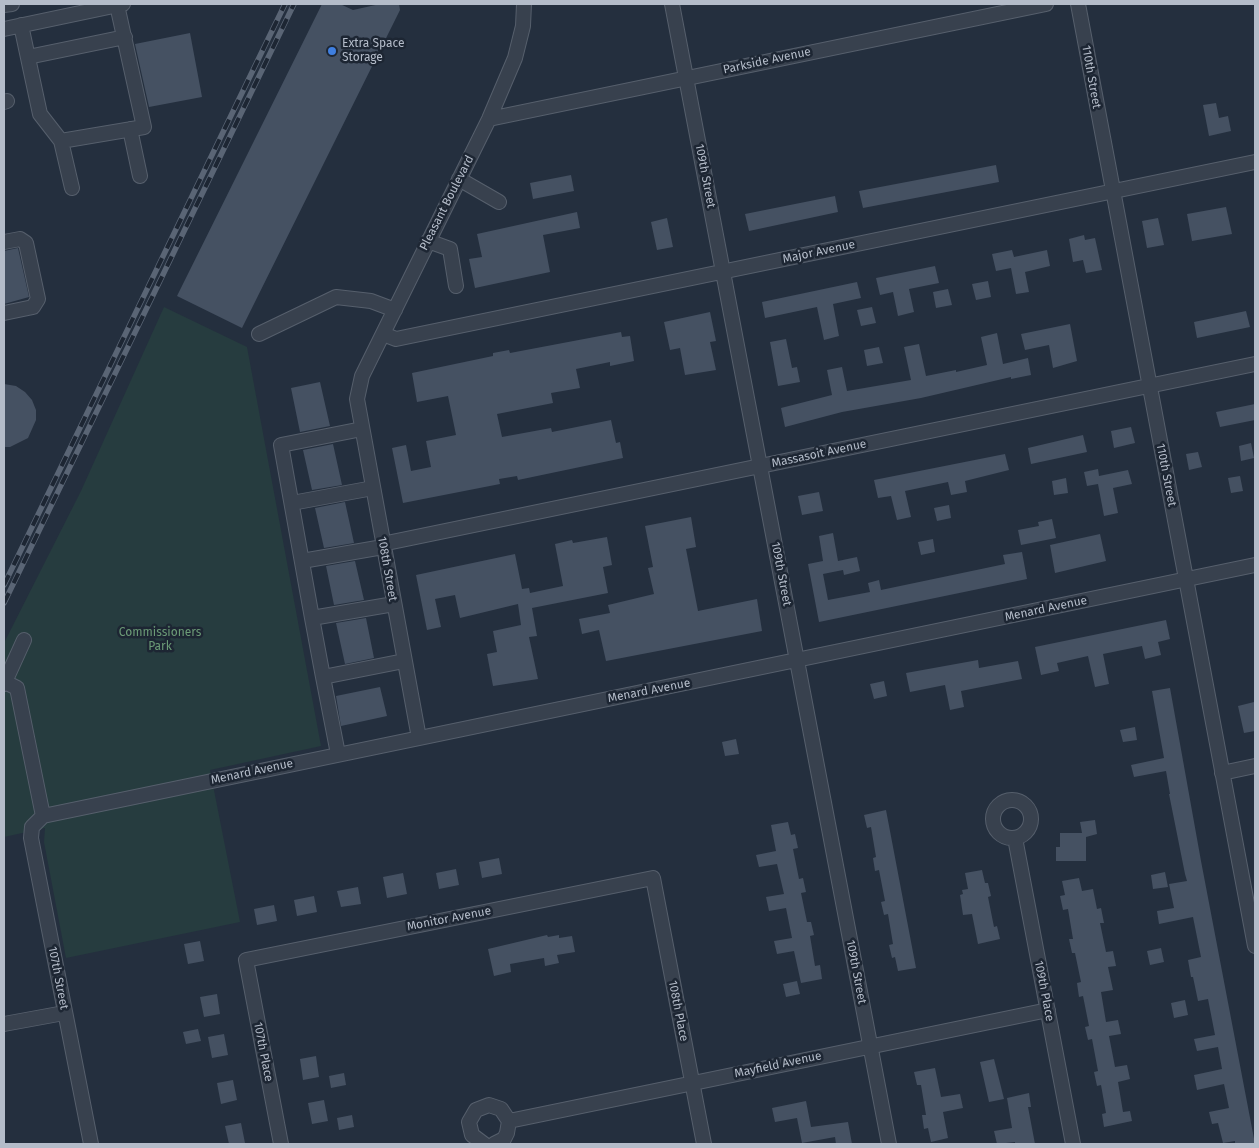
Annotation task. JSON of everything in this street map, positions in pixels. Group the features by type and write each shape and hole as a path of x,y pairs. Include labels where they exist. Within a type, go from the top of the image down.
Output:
{"street":[{"path":"4,6 12,4"},
{"path":"4,29 120,4 144,127 61,140"},
{"name":"Pleasant Boulevard","path":"357,399 362,376 489,119 515,58 523,26 524,4"},
{"name":"109th Street","path":"672,4 889,1144"},
{"name":"Parkside Avenue","path":"489,119 1046,4"},
{"name":"110th Street","path":"1078,4 1111,192 1255,946"},
{"path":"21,25 40,114 61,140 72,188"},
{"path":"28,57 125,37"},
{"path":"130,129 140,176"},
{"name":"Major Avenue","path":"383,334 396,339 1255,162"},
{"path":"459,179 499,202"},
{"path":"4,242 20,239 26,243 38,299 33,307 4,313"},
{"path":"428,241 450,249 456,286"},
{"path":"259,334 336,297 371,301 395,310"},
{"name":"Massasoit Avenue","path":"302,561 1255,364"},
{"name":"108th Street","path":"357,399 419,738"},
{"path":"338,754 281,445 362,429"},
{"path":"292,503 373,488"},
{"name":"Menard Avenue","path":"43,816 1255,565"},
{"path":"312,618 394,604"},
{"path":"24,640 4,683 17,688 43,816"},
{"path":"323,677 404,661"},
{"path":"1222,773 1255,766"},
{"name":"107th Street","path":"43,816 32,827 31,838 91,1144"},
{"name":"109th Place","path":"1015,838 1073,1144"},
{"name":"Monitor Avenue","path":"246,960 653,878"},
{"name":"108th Place","path":"653,878 704,1144"},
{"name":"107th Place","path":"246,960 281,1144"},
{"name":"Mayfield Avenue","path":"508,1121 1048,1010"},
{"path":"4,1024 64,1012"},
{"path":"484,1144 476,1140 470,1129 472,1115 482,1106 495,1106 506,1115 508,1121 507,1133 504,1139 494,1144"}],"green space":[{"name":"Commissioners Park","path":"164,307 247,347 321,746 210,770 240,922 66,958 44,842 45,828 4,837 4,643 81,491"}],"building":[{"path":"322,4 340,4 353,10 380,4 399,4 400,10 242,328 177,296"},
{"path":"190,33 202,97 149,107 135,44"},
{"path":"1216,103 1219,118 1228,116 1231,131 1209,136 1203,105"},
{"path":"996,165 999,182 863,208 859,191"},
{"path":"571,175 574,191 533,199 530,183"},
{"path":"835,196 838,212 749,231 745,214"},
{"path":"1226,207 1232,234 1192,241 1187,214"},
{"path":"577,212 580,228 543,235 550,272 475,288 469,259 482,257 477,234"},
{"path":"667,218 673,247 657,250 651,222"},
{"path":"1158,218 1164,245 1147,248 1142,221"},
{"path":"1084,235 1085,240 1095,238 1102,270 1086,273 1083,260 1073,262 1069,239"},
{"path":"18,248 29,297 4,304 4,251"},
{"path":"1012,250 1014,257 1047,250 1050,266 1025,272 1029,292 1016,294 1011,268 996,271 992,254"},
{"path":"935,266 939,283 909,289 914,312 898,316 893,292 880,295 876,278"},
{"path":"988,281 991,297 976,300 972,284"},
{"path":"857,282 861,298 833,304 839,336 824,340 817,307 765,318 762,302"},
{"path":"948,289 952,305 936,308 933,292"},
{"path":"872,307 876,323 861,326 857,310"},
{"path":"1246,311 1250,327 1197,338 1194,322"},
{"path":"710,312 716,341 710,342 716,370 685,375 680,348 670,350 664,322"},
{"path":"1070,324 1077,361 1053,368 1049,345 1025,350 1021,334"},
{"path":"621,332 622,337 630,336 634,361 610,366 610,362 576,369 580,388 551,393 553,403 497,414 502,437 551,428 552,432 611,420 616,443 620,442 623,458 518,480 517,476 499,479 500,484 403,503 392,448 406,445 411,471 431,467 426,441 456,435 448,396 417,402 412,373 493,356 493,353 509,350 510,353"},
{"path":"997,333 1003,364 1028,358 1031,375 1011,379 1011,377 921,398 842,412 785,427 781,408 832,395 827,370 842,367 847,391 911,380 904,347 919,344 926,376 956,370 956,372 987,365 981,337"},
{"path":"786,339 792,368 797,367 800,382 778,386 770,342"},
{"path":"879,347 883,363 867,366 864,350"},
{"path":"320,382 330,426 300,432 291,388"},
{"path":"4,384 16,386 25,392 32,400 36,410 36,420 28,438 10,447 4,447"},
{"path":"1255,404 1255,420 1220,427 1216,412"},
{"path":"1131,427 1135,443 1114,448 1111,431"},
{"path":"1083,435 1087,452 1031,464 1028,448"},
{"path":"1251,443 1254,458 1241,461 1239,446"},
{"path":"333,444 342,485 312,490 303,450"},
{"path":"1198,452 1202,467 1189,470 1186,454"},
{"path":"1005,454 1009,470 965,481 967,492 951,495 948,482 905,491 911,517 897,520 891,496 878,498 874,480"},
{"path":"1098,469 1099,476 1128,470 1132,484 1113,488 1118,513 1104,516 1098,484 1087,486 1084,472"},
{"path":"1240,476 1243,491 1231,493 1228,478"},
{"path":"1066,478 1068,493 1054,495 1052,481"},
{"path":"819,492 823,511 802,515 798,496"},
{"path":"345,502 354,543 324,548 315,508"},
{"path":"949,505 951,518 937,521 934,508"},
{"path":"691,517 696,547 686,549 698,611 757,599 762,631 606,661 599,630 582,634 579,619 610,613 608,605 654,594 648,568 653,567 645,526"},
{"path":"1052,519 1056,538 1021,545 1018,530 1039,526 1038,522"},
{"path":"833,533 838,561 857,557 860,571 844,575 843,570 823,574 828,600 870,592 868,583 879,580 881,590 1005,564 1003,555 1022,552 1027,579 819,622 808,564 823,561 819,536"},
{"path":"1100,534 1106,561 1055,573 1050,545"},
{"path":"607,537 612,565 603,567 608,593 532,608 537,636 529,637 538,679 493,686 487,654 497,652 493,631 521,625 518,604 460,618 455,595 435,599 441,627 427,630 416,575 515,554 522,589 529,588 530,593 563,586 555,544 572,540 573,543"},
{"path":"933,539 935,552 921,555 918,542"},
{"path":"355,561 364,600 334,605 326,566"},
{"path":"366,618 374,658 345,664 336,623"},
{"path":"1166,620 1170,639 1158,642 1161,655 1145,659 1142,646 1103,654 1109,684 1095,687 1088,656 1057,663 1059,671 1041,675 1035,647"},
{"path":"978,660 979,668 1018,661 1022,679 961,691 964,707 950,710 945,685 910,692 906,673"},
{"path":"884,681 887,696 874,699 870,684"},
{"path":"380,687 387,716 341,726 336,696"},
{"path":"1170,688 1255,1144 1235,1144 1235,1141 1223,1143 1218,1123 1212,1124 1209,1112 1229,1108 1224,1084 1197,1090 1194,1075 1222,1069 1218,1047 1197,1051 1194,1039 1215,1035 1208,999 1198,1001 1193,977 1191,977 1188,960 1201,957 1193,917 1159,924 1157,911 1174,908 1169,884 1187,881 1166,771 1134,777 1131,765 1164,758 1152,691"},
{"path":"1254,702 1255,731 1244,733 1238,706"},
{"path":"1135,727 1137,740 1123,742 1120,730"},
{"path":"736,739 739,754 725,756 722,742"},
{"path":"886,810 916,968 898,971 895,957 892,958 889,945 893,944 888,914 884,915 881,902 885,901 879,870 875,871 873,858 876,857 871,827 867,828 864,815"},
{"path":"1095,820 1097,834 1086,837 1086,861 1056,861 1056,847 1060,847 1060,833 1082,833 1080,822"},
{"path":"788,822 791,835 795,834 798,848 793,849 799,879 803,878 806,892 801,893 807,922 811,922 814,935 810,936 815,966 820,965 822,979 801,983 794,951 777,954 774,941 792,938 786,908 769,911 766,897 784,894 777,864 759,867 756,855 776,851 771,825"},
{"path":"499,858 502,874 482,878 479,862"},
{"path":"456,869 459,885 439,889 436,873"},
{"path":"982,870 991,896 988,897 994,927 997,926 1000,939 978,944 972,914 963,915 960,895 963,894 962,890 968,889 965,873"},
{"path":"1165,872 1168,887 1153,889 1151,875"},
{"path":"403,873 407,894 387,898 383,877"},
{"path":"1079,878 1082,891 1093,889 1097,909 1101,908 1104,923 1100,923 1106,952 1113,951 1116,966 1108,967 1113,990 1101,992 1106,1022 1118,1020 1121,1034 1109,1036 1115,1067 1127,1065 1130,1079 1118,1082 1123,1112 1130,1111 1132,1121 1104,1127 1102,1114 1106,1113 1101,1085 1097,1086 1094,1072 1098,1071 1092,1039 1088,1040 1085,1027 1089,1026 1083,996 1079,997 1077,983 1081,982 1075,953 1072,953 1069,939 1073,939 1068,909 1063,910 1060,896 1065,895 1062,881"},
{"path":"358,887 361,904 341,907 337,891"},
{"path":"314,896 317,912 297,916 294,900"},
{"path":"274,905 277,921 257,925 254,909"},
{"path":"547,935 548,937 559,935 559,938 572,936 575,952 557,955 559,963 545,966 544,958 510,964 511,972 494,976 488,949"},
{"path":"200,941 204,961 188,964 184,944"},
{"path":"1161,948 1164,962 1150,965 1147,951"},
{"path":"797,981 800,994 786,997 783,984"},
{"path":"217,994 220,1014 204,1017 200,997"},
{"path":"1185,1000 1188,1015 1174,1018 1171,1003"},
{"path":"198,1029 201,1041 186,1044 183,1032"},
{"path":"224,1034 228,1055 212,1058 208,1037"},
{"path":"316,1056 319,1077 303,1080 300,1059"},
{"path":"994,1059 1004,1099 989,1102 980,1062"},
{"path":"935,1068 941,1097 960,1094 963,1108 943,1112 948,1138 931,1142 928,1128 924,1129 922,1115 926,1115 921,1085 917,1085 914,1072"},
{"path":"344,1073 346,1085 331,1088 329,1076"},
{"path":"233,1080 237,1100 221,1104 217,1083"},
{"path":"1029,1093 1031,1107 1028,1107 1035,1144 1015,1144 1015,1142 997,1144 994,1131 1012,1128 1007,1098"},
{"path":"324,1100 328,1121 312,1124 308,1103"},
{"path":"806,1101 811,1127 848,1122 852,1144 836,1144 835,1137 802,1143 797,1118 775,1122 772,1108"},
{"path":"352,1115 354,1127 339,1130 337,1118"},
{"path":"241,1123 245,1143 229,1144 225,1126"}],"railway":[{"path":"4,585 285,4"},
{"path":"4,603 294,4"}],"place":[{"name":"Extra Space Storage","path":"332,51"}]}
